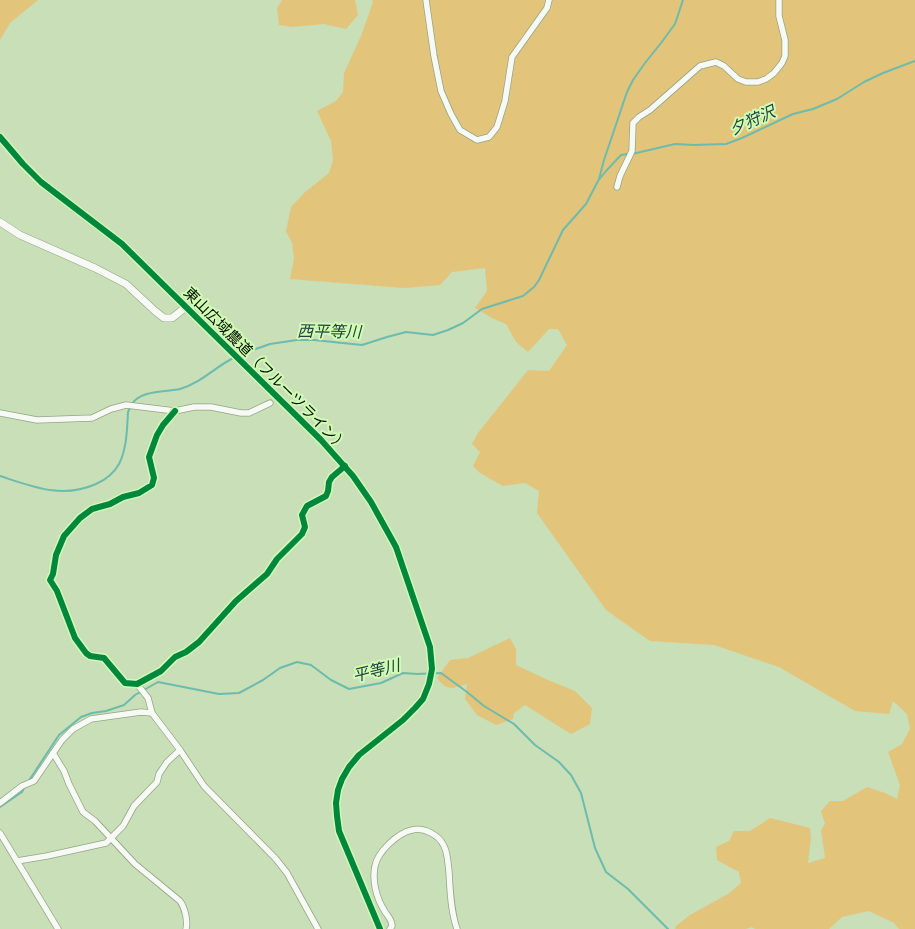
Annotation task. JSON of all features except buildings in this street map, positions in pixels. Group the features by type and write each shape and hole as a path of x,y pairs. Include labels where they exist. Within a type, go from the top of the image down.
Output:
{"street":[{"path":"426,0 441,91 460,130 476,140 489,137 497,127 505,101 512,57 547,8 549,0"},
{"path":"618,187 620,176 632,151 633,123 700,66 716,62 724,66 738,79 746,82 758,82 774,74 785,56 785,40 779,16 779,0"},
{"name":"東山広域農道（フルーツライン）","path":"0,137 41,182 122,244 321,440 345,466 370,502 396,547 430,647 432,669 429,684 423,698 403,720 359,755 349,766 338,790 336,803 339,831 380,929"},
{"path":"0,222 20,235 95,268 126,284 164,318 172,318 186,307"},
{"path":"0,413 37,420 92,418 111,409 127,405 175,411 194,407 211,407 249,413 270,403"},
{"path":"175,411 156,435 149,457 154,478 152,485 139,493 92,509 80,518 64,536 56,555 53,574 50,580 57,591 75,638 90,656 104,658 125,683 138,685 161,671 175,657 186,652 199,642 236,602 267,574 277,559 302,534 305,527 302,515 307,506 326,496 332,477 345,466"},
{"path":"138,685 148,698 152,713 204,786 287,873 318,929"},
{"path":"0,802 22,786 33,782 62,740 73,729 84,722 91,719 142,712 152,713"},
{"path":"17,861 106,843 123,826 134,806 157,782 159,774 167,762 180,750"},
{"path":"53,753 64,771 83,812 94,820 135,864 180,901 183,906 187,925 186,929"},
{"path":"390,929 392,921 379,901 376,892 375,865 382,850 404,832 413,829 433,834 444,845 457,929"},
{"path":"0,833 58,929"}],"shaded area":[{"path":"0,0 38,0 10,23 0,40"},
{"path":"282,0 355,0 358,15 346,29 324,24 292,27 279,25 277,8"},
{"path":"372,0 915,0 915,929 899,929 894,923 869,911 842,917 829,929 755,929 752,927 746,929 675,929 676,926 690,915 728,894 741,883 739,872 717,860 716,847 729,841 734,831 750,831 770,818 810,828 811,838 808,863 825,858 821,830 825,824 821,811 830,801 843,801 867,787 897,799 900,785 888,752 902,744 910,729 907,714 893,701 889,714 855,711 779,667 714,645 650,641 606,610 537,513 539,491 525,483 503,486 480,473 473,466 480,452 472,444 478,433 528,370 549,371 567,345 558,329 549,329 528,352 516,342 506,324 475,308 487,291 485,268 452,272 440,285 404,288 290,279 294,259 292,243 286,231 291,207 304,193 329,173 333,160 331,141 317,111 336,101 343,92 344,73 361,36 373,2"},
{"path":"510,638 516,649 516,665 575,691 592,708 590,724 571,734 525,705 514,713 513,719 496,725 477,715 465,699 467,684 450,688 437,678 450,660 468,658"}],"waterway":[{"path":"599,179 627,92 633,80 675,24 683,0"},
{"name":"夕狩沢","path":"632,154 675,144 726,144 793,114 813,109 837,99 864,82 915,61"},
{"name":"西平等川","path":"239,355 270,344 297,340 362,345 406,332 433,335 463,323 482,309 523,296 539,280 563,230 586,204 598,181 621,155 627,154"},
{"name":"西平等川","path":"132,404 136,399 147,394 188,386 235,357"},
{"name":"西平等川","path":"0,476 36,487 60,491 71,491 99,482 115,470 122,458 130,408"},
{"name":"平等川","path":"28,782 59,735 81,717 124,705 135,695 158,682 219,694 239,693 280,668 297,662 311,665 331,680 349,689 381,683 403,673 441,673 484,706 514,724 535,745 559,762 571,775 581,793 595,848 606,872 628,889 668,929"},
{"name":"平等川","path":"0,807 22,792 25,786"}],"cycle path":[{"path":"0,137 41,182 122,244 321,440 353,476 371,502 396,547 430,647 432,669 429,684 423,699 415,708 359,755 349,767 338,790 336,803 339,831 380,929"},
{"path":"175,411 157,435 149,457 154,478 152,485 139,493 92,509 80,518 64,536 56,555 53,574 50,580 57,591 75,638 90,656 104,658 125,683 137,684 161,671 175,657 186,652 199,642 236,601 267,574 277,559 302,534 305,527 302,515 307,506 326,496 332,477 345,466"}]}
